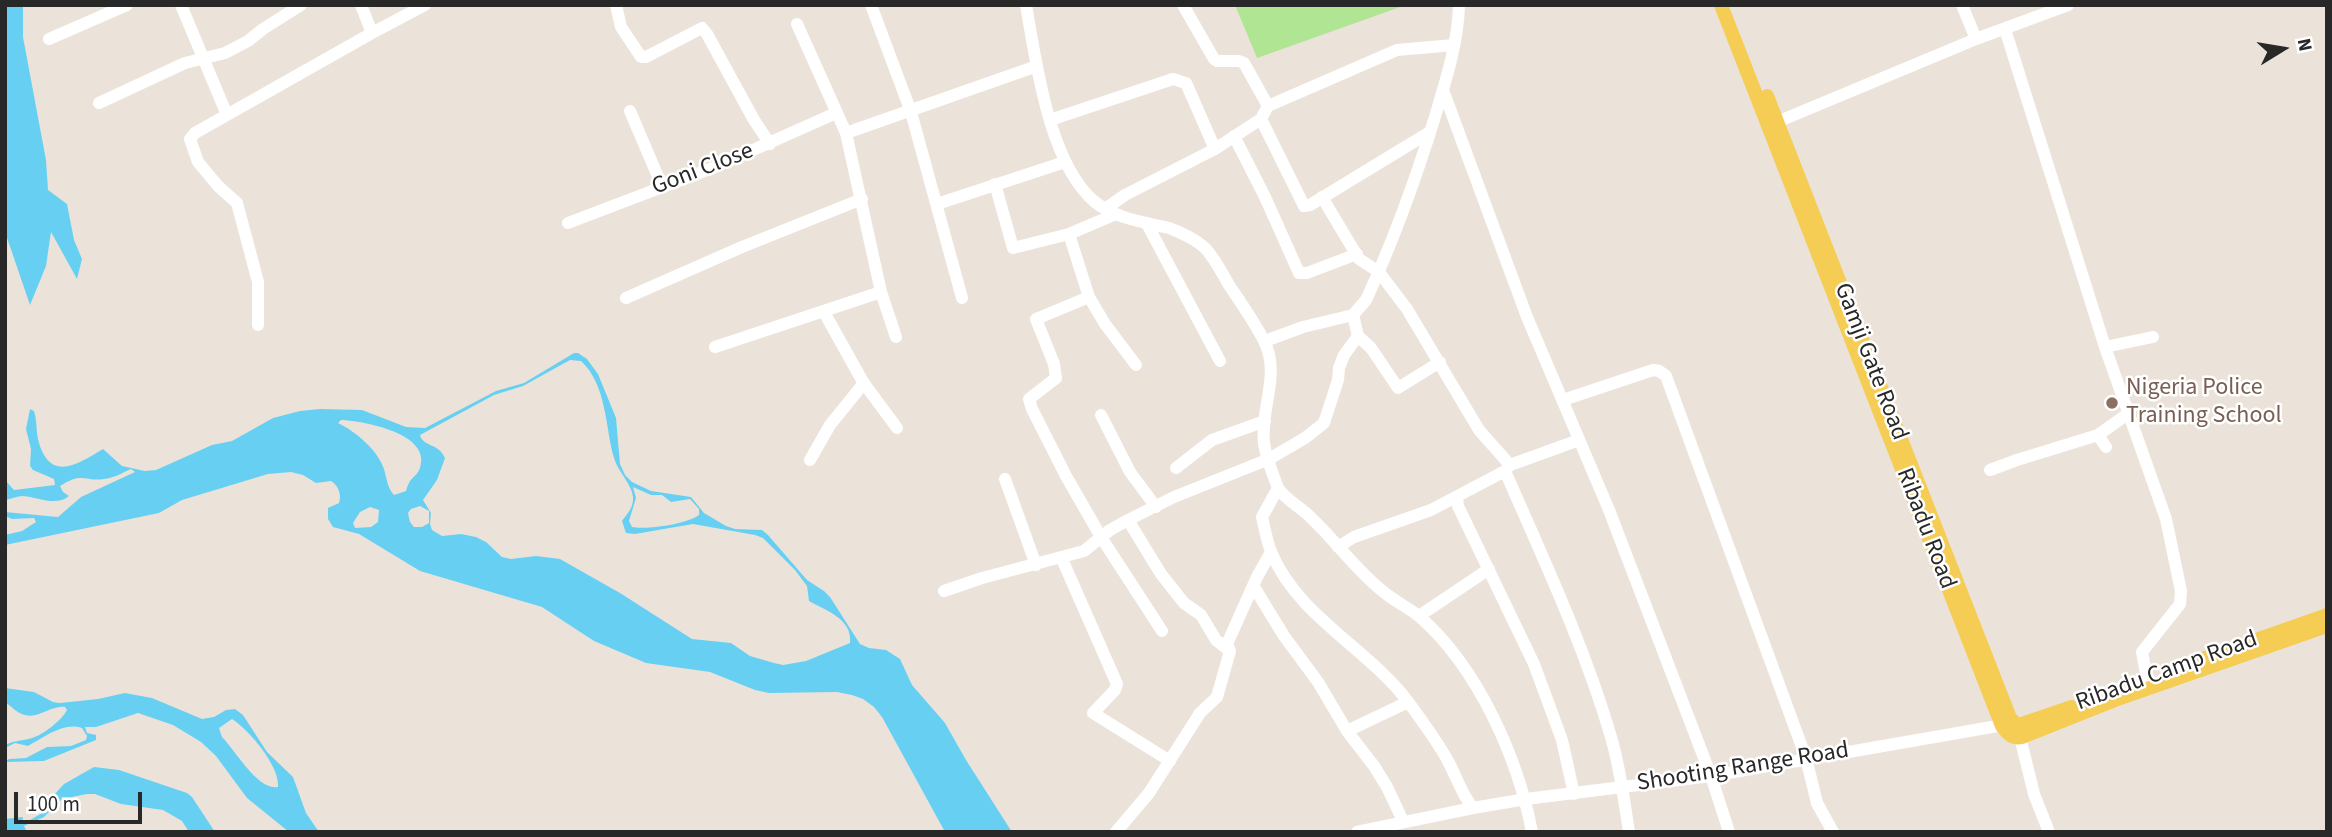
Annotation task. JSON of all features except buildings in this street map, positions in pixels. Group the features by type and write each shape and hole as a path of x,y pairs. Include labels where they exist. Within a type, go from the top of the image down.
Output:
{"main road":[{"path":"1721,5 1803,203"},
{"name":"Gamji Gate Road","path":"1731,5 1777,122 1803,203 2012,726"},
{"name":"Ribadu Camp Road","path":"2012,726 2064,710 2327,615"},
{"path":"2012,726 2115,700 2327,626"}],"street":[{"path":"49,38 127,5"},
{"path":"181,5 227,115"},
{"path":"99,103 185,63 225,53 248,41 301,5"},
{"path":"361,5 372,33"},
{"path":"258,325 258,282 237,203 198,162 190,139 195,133 425,5"},
{"path":"616,5 621,27 641,57 702,29 770,144"},
{"path":"871,5 911,112 962,298"},
{"path":"1026,5 1050,120 1065,162 1080,187 1110,212 1172,229 1205,248 1265,341 1272,365 1272,378 1264,442 1278,488 1307,513 1385,594 1419,615 1448,645 1480,690 1526,799 1532,832"},
{"path":"1183,5 1214,59 1244,63 1268,106"},
{"path":"1265,341 1303,327 1353,315 1366,300 1379,272 1430,132 1454,45 1458,5"},
{"path":"1962,5 1976,39"},
{"path":"1777,122 1976,39 2068,5"},
{"path":"797,24 846,133 881,292 896,337"},
{"path":"2005,29 2105,347 2166,519 2180,591 2180,604 2142,652 2147,680"},
{"path":"995,184 1013,248 1069,234 1110,212 1125,195 1215,149 1261,119 1268,106 1397,50 1454,45"},
{"path":"846,133 1037,66"},
{"path":"1050,120 1173,79 1186,83 1215,149"},
{"path":"1443,90 1527,317 1609,510 1711,776 1729,832"},
{"path":"630,111 663,186"},
{"name":"Goni Close","path":"568,223 770,144 836,113"},
{"path":"1261,119 1301,204 1310,205 1430,132"},
{"path":"1234,136 1299,273 1307,273 1357,254"},
{"path":"937,204 1065,162"},
{"path":"1322,197 1359,258 1379,272 1407,309 1479,430 1508,468 1587,666 1611,739 1629,832"},
{"path":"626,298 742,247 862,199"},
{"path":"1147,224 1220,361"},
{"path":"1069,234 1089,297 1105,324 1136,365"},
{"path":"715,347 881,292"},
{"path":"1089,297 1036,319 1054,364 1056,378 1029,399 1066,476 1101,537 1162,631"},
{"path":"824,312 864,383 897,428"},
{"path":"1353,315 1358,336 1371,348 1398,388 1440,362"},
{"path":"944,591 1084,551 1128,520 1269,459 1305,438 1324,423 1344,355 1358,336"},
{"path":"2105,347 2153,337"},
{"path":"1563,400 1653,370 1666,376 1806,758 1817,803 1833,832"},
{"path":"810,460 830,425 864,383"},
{"path":"1990,470 2098,435 2129,413"},
{"path":"1101,415 1130,472 1156,507"},
{"path":"1175,468 1212,440 1265,421"},
{"path":"2098,435 2105,447"},
{"path":"1338,547 1354,537 1431,510 1508,468 1578,440"},
{"path":"1005,480 1036,565"},
{"path":"1278,488 1262,517 1271,552 1293,588 1328,624 1381,671 1408,702 1447,760 1473,808"},
{"path":"1457,496 1458,506 1534,664 1562,740 1574,794"},
{"path":"1128,520 1161,574 1184,603 1201,615 1216,640 1230,650"},
{"path":"1116,832 1149,793 1200,713 1217,698 1230,650 1227,644 1271,552"},
{"path":"1062,559 1117,684 1115,690 1093,713 1170,761"},
{"path":"1419,615 1489,569"},
{"path":"1254,587 1284,636 1318,682 1347,731 1380,776 1403,821"},
{"path":"1347,731 1408,702"},
{"path":"2012,726 2049,832"},
{"name":"Shooting Range Road","path":"1357,832 1391,828 1403,821 1526,799 1711,776 1806,758 2012,726"}],"green space":[{"path":"1235,5 1406,5 1257,58"}],"water":[{"path":"5,5 23,5 23,37 46,160 48,190 67,204 74,240 82,259 77,279 51,232 46,266 30,305 5,232"},
{"path":"574,353 587,359 598,374 616,418 620,464 625,475 632,482 651,491 691,497 704,513 726,526 762,530 768,535 807,580 830,597 860,644 886,650 900,659 912,685 945,723 1012,832 945,832 882,717 863,699 837,692 769,693 710,672 646,663 594,641 542,607 420,571 359,534 333,527 328,519 328,508 339,503 340,497 331,481 316,483 291,472 268,474 182,500 159,513 5,545 5,535 22,531 36,522 34,518 12,519 5,516 5,512 58,517 81,497 135,472 131,469 98,480 74,479 60,486 69,496 58,501 23,496 5,500 5,480 14,490 55,485 54,479 30,466 31,449 26,429 30,409 34,411 38,439 49,462 57,466 74,464 103,449 122,466 145,471 156,470 212,445 232,441 273,418 300,411 362,410 406,427 425,428 496,391 524,383","holes":["570,360 581,361 596,382 614,458 632,492 630,510 622,521 626,533 635,534 693,524 763,538 807,586 809,601 843,622 850,635 850,643 806,661 783,665 774,663 750,656 731,643 692,639 560,559 536,556 511,559 502,557 486,542 476,537 461,534 442,536 432,530 431,513 423,500 437,480 445,458 439,450 424,442 420,435 494,395 523,386","341,420 379,426 406,438 416,446 421,456 420,468 406,491 394,495 377,455 352,431 338,423","633,487 651,495 662,495 671,502 690,499 699,509 699,515 667,526 632,527 629,521 636,498","420,506 429,511 429,523 414,527 408,513","370,507 379,510 378,522 371,527 355,528 353,523 360,512"]},
{"path":"5,688 34,692 60,703 125,693 152,698 202,719 235,709 243,715 267,752 293,777 306,813 319,832 289,832 247,798 216,756 201,742 173,725 138,713 96,727 85,727 87,733 96,735 96,740 44,761 5,762 9,759 26,758 47,747 71,746 86,740 87,736 82,728 68,727 54,731 28,746 15,743 5,748 9,743 41,734 67,710 60,707 30,716 20,713 5,702","holes":["232,719 269,759 278,787 270,787 255,776 222,737 219,728"]},
{"path":"94,767 119,770 187,793 215,832 189,832 182,821 163,810 121,804 95,794 87,794 62,799 44,817 24,826 27,832 5,832 5,819 23,817 22,822 25,823 49,809 54,795 64,784"}],"place":[{"name":"Nigeria Police Training School","path":"2112,403"}]}
